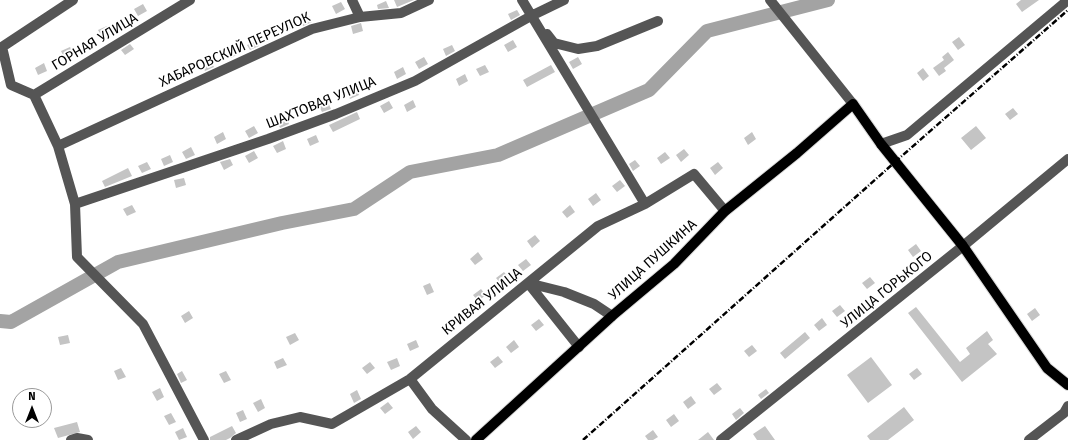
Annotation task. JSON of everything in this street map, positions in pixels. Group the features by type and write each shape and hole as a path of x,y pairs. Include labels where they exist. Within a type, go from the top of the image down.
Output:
{"main road":[{"path":"853,104 881,144 963,246 1047,368 1068,385"},
{"name":"УЛИЦА ПУШКИНА","path":"476,440 612,316 674,264 725,211 797,153 853,104"}],"street":[{"path":"73,0 2,46 10,85 34,95 58,146 75,204 77,257 143,324 204,440"},
{"name":"ГОРНАЯ УЛИЦА","path":"34,95 190,0"},
{"path":"352,0 360,17"},
{"name":"ХАБАРОВСКИЙ ПЕРЕУЛОК","path":"58,146 312,29 360,17 401,13 429,0"},
{"path":"522,0 645,204"},
{"name":"ШАХТОВАЯ УЛИЦА","path":"75,204 268,139 336,114 416,81 531,16 564,0"},
{"path":"770,0 853,104"},
{"path":"881,144 908,135 1068,0"},
{"path":"531,16 554,43 578,49 597,46 658,21"},
{"name":"УЛИЦА ГОРЬКОГО","path":"721,440 963,246 1068,159"},
{"name":"КРИВАЯ УЛИЦА","path":"236,440 271,424 300,417 332,424 410,379 598,226 645,204 694,174 725,211"},
{"path":"528,283 564,292 594,304 612,316"},
{"path":"528,283 579,347"},
{"path":"410,379 432,409 466,440"},
{"path":"1029,440 1064,413 1068,406"},
{"path":"71,440 77,438 88,440"}],"building":[{"path":"394,0 414,0 397,7"},
{"path":"1021,0 1039,0 1022,12 1016,4"},
{"path":"386,1 389,8 378,9 377,5"},
{"path":"341,2 345,9 336,14 332,6"},
{"path":"143,4 147,11 138,16 134,9"},
{"path":"517,10 520,15 511,20 508,14"},
{"path":"309,16 312,22 303,26 300,20"},
{"path":"292,19 295,26 286,31 283,24"},
{"path":"361,23 363,31 353,34 351,26"},
{"path":"107,26 111,33 102,37 98,30"},
{"path":"959,37 965,45 958,50 952,42"},
{"path":"256,40 259,46 250,50 247,45"},
{"path":"513,40 517,47 508,52 504,45"},
{"path":"130,44 134,49 125,55 121,50"},
{"path":"452,45 455,51 446,56 443,49"},
{"path":"236,46 240,53 231,58 227,50"},
{"path":"70,47 74,54 65,59 61,51"},
{"path":"948,52 954,60 944,68 946,71 939,76 933,68 944,60 942,57"},
{"path":"424,57 428,64 419,69 415,62"},
{"path":"578,57 582,64 573,69 569,62"},
{"path":"211,61 214,67 205,71 202,66"},
{"path":"44,63 47,71 38,75 35,68"},
{"path":"485,65 489,72 480,76 476,69"},
{"path":"551,65 555,72 527,87 523,80"},
{"path":"403,67 406,74 397,79 394,72"},
{"path":"923,68 929,76 923,81 917,73"},
{"path":"465,74 468,81 459,86 456,79"},
{"path":"356,88 359,95 350,99 347,92"},
{"path":"413,100 416,107 407,112 404,105"},
{"path":"389,101 393,108 384,113 380,106"},
{"path":"328,102 331,109 322,112 319,106"},
{"path":"1013,108 1018,114 1010,120 1005,114"},
{"path":"357,112 360,119 333,132 329,125"},
{"path":"286,116 289,124 280,128 277,121"},
{"path":"254,126 258,133 249,138 245,131"},
{"path":"976,126 986,138 971,150 961,138"},
{"path":"223,132 226,139 217,144 214,137"},
{"path":"752,132 756,139 748,145 744,138"},
{"path":"316,135 319,142 310,146 307,139"},
{"path":"283,141 286,149 277,153 273,146"},
{"path":"191,147 195,155 186,159 182,152"},
{"path":"684,149 689,155 681,162 676,155"},
{"path":"254,151 258,158 249,163 245,156"},
{"path":"665,152 670,158 661,164 657,158"},
{"path":"170,155 173,162 164,166 161,159"},
{"path":"230,159 233,165 224,170 220,162"},
{"path":"635,160 640,166 633,171 629,164"},
{"path":"147,162 151,169 142,173 138,166"},
{"path":"718,162 723,168 715,175 710,168"},
{"path":"128,168 132,176 105,187 102,181"},
{"path":"184,178 186,185 176,188 174,180"},
{"path":"620,180 625,186 617,192 612,186"},
{"path":"596,193 601,200 593,206 588,199"},
{"path":"132,205 136,212 127,216 123,209"},
{"path":"570,205 575,212 567,218 562,212"},
{"path":"535,235 540,241 532,248 527,241"},
{"path":"916,244 921,251 913,257 908,250"},
{"path":"478,252 483,259 475,265 470,259"},
{"path":"526,259 531,265 523,271 518,265"},
{"path":"504,272 509,278 501,284 496,278"},
{"path":"870,277 875,283 867,289 862,283"},
{"path":"430,283 434,292 427,295 423,286"},
{"path":"481,289 486,295 478,301 473,295"},
{"path":"840,305 845,311 837,317 832,311"},
{"path":"916,307 960,362 970,354 966,348 987,331 993,340 988,344 997,354 962,382 908,313"},
{"path":"1035,308 1040,315 1032,321 1027,314"},
{"path":"189,311 193,318 185,323 181,316"},
{"path":"822,318 827,325 819,331 814,325"},
{"path":"539,319 544,325 536,331 531,325"},
{"path":"805,332 810,338 785,359 780,353"},
{"path":"295,333 299,340 290,345 286,337"},
{"path":"68,335 70,343 60,345 58,337"},
{"path":"416,340 419,347 410,351 407,344"},
{"path":"514,340 519,347 511,353 506,347"},
{"path":"752,345 757,351 749,357 744,351"},
{"path":"498,356 503,362 495,368 490,362"},
{"path":"871,357 892,385 868,403 847,375"},
{"path":"283,358 287,365 277,369 274,362"},
{"path":"397,358 400,366 391,370 387,362"},
{"path":"370,362 375,368 367,374 362,368"},
{"path":"121,368 126,377 118,380 114,371"},
{"path":"917,368 922,374 914,380 909,374"},
{"path":"182,371 187,380 181,383 177,374"},
{"path":"226,371 231,380 224,383 219,374"},
{"path":"717,383 722,389 714,395 709,389"},
{"path":"160,388 164,397 157,401 152,392"},
{"path":"766,389 769,393 761,399 758,395"},
{"path":"357,390 361,399 354,403 350,394"},
{"path":"691,396 696,403 688,409 683,402"},
{"path":"261,399 265,408 258,412 253,403"},
{"path":"388,402 393,408 385,414 380,408"},
{"path":"904,407 914,420 888,440 870,440 867,436"},
{"path":"740,408 744,413 736,420 732,414"},
{"path":"243,410 247,419 240,422 236,413"},
{"path":"171,413 176,422 169,425 164,416"},
{"path":"674,414 679,421 671,427 666,420"},
{"path":"77,422 80,432 58,438 54,428"},
{"path":"232,426 236,433 230,438 226,440 210,440 210,437"},
{"path":"416,426 421,432 413,439 408,432"},
{"path":"765,426 775,440 757,440 753,434"},
{"path":"183,428 187,437 179,440 175,432"},
{"path":"653,430 658,437 653,440 648,440 645,436"},
{"path":"708,432 714,440 698,440"}],"waterway":[{"path":"0,321 11,322 118,262 282,223 354,209 410,172 498,155 649,90 707,31 828,0"}],"railway":[{"path":"583,440 1068,10"}]}
